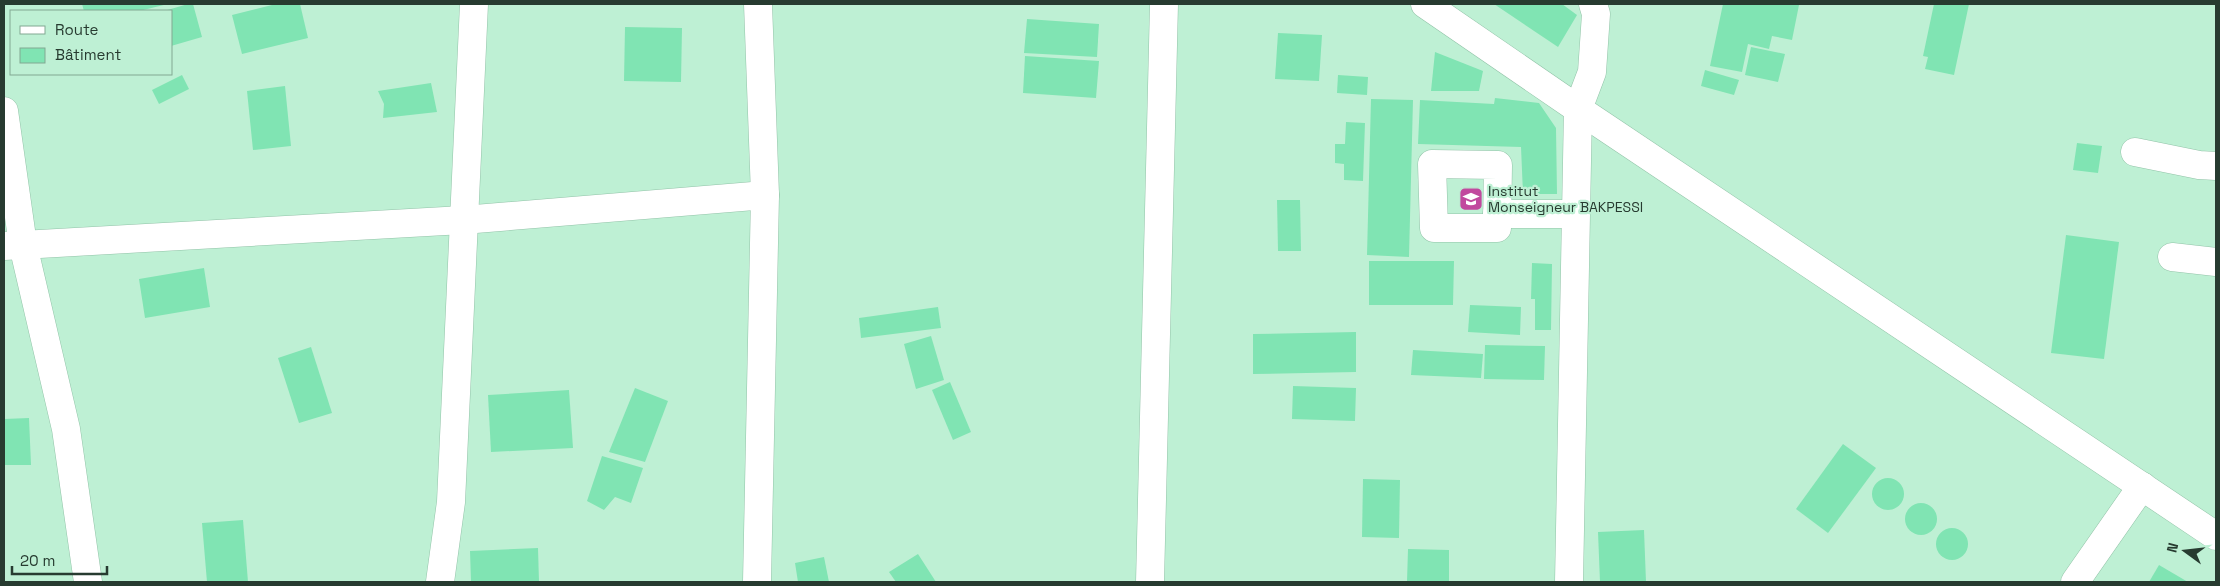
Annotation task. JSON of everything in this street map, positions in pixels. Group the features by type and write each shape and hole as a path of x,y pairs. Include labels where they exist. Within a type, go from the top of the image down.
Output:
{"street":[{"path":"440,582 452,502 474,4"},
{"path":"757,582 765,194 758,4"},
{"path":"1150,582 1164,4"},
{"path":"1425,4 1578,109 2216,536"},
{"path":"1569,582 1578,109 1592,72 1596,14 1593,4"},
{"path":"4,111 14,246 66,429 88,582"},
{"path":"2135,152 2199,165 2216,166"},
{"path":"14,246 463,220 765,194"},
{"path":"1497,214 1575,214"},
{"path":"2172,257 2216,262"},
{"path":"2075,582 2142,486"}],"building":[{"path":"82,4 168,4 143,10 84,10"},
{"path":"193,4 202,37 172,46 172,10 167,10"},
{"path":"276,4 300,4 308,38 242,54 232,15"},
{"path":"1494,4 1562,4 1577,15 1558,47"},
{"path":"1723,4 1799,5 1792,40 1772,36 1769,49 1748,44 1742,72 1710,66"},
{"path":"1934,4 1969,4 1954,75 1925,69 1928,57 1923,56"},
{"path":"1027,19 1099,24 1097,57 1024,53"},
{"path":"625,27 682,28 681,82 624,81"},
{"path":"1278,33 1322,35 1319,81 1275,79"},
{"path":"1751,47 1785,54 1778,82 1745,75"},
{"path":"1435,52 1483,71 1479,91 1431,91"},
{"path":"1025,56 1099,61 1096,98 1023,93"},
{"path":"1705,70 1739,80 1734,95 1701,86"},
{"path":"182,75 189,89 159,104 152,90"},
{"path":"1338,75 1368,77 1367,95 1337,93"},
{"path":"431,83 437,112 383,118 384,104 378,91"},
{"path":"285,86 291,146 253,150 247,91"},
{"path":"1495,98 1539,103 1556,128 1557,194 1523,194 1521,147 1418,144 1420,100 1494,104"},
{"path":"1371,99 1413,100 1409,257 1367,255"},
{"path":"1346,122 1365,123 1363,181 1344,180 1344,164 1335,163 1335,144 1345,144"},
{"path":"2077,143 2102,146 2098,173 2073,170"},
{"path":"1277,200 1300,200 1301,251 1278,251"},
{"path":"2066,235 2119,242 2104,359 2051,353"},
{"path":"1369,261 1454,261 1453,305 1369,305"},
{"path":"1532,263 1552,264 1551,330 1535,330 1535,299 1531,299"},
{"path":"204,268 210,307 145,318 139,279"},
{"path":"1470,305 1521,307 1520,335 1468,332"},
{"path":"938,307 941,328 861,338 859,318"},
{"path":"1356,332 1356,372 1253,374 1253,334"},
{"path":"931,336 944,380 916,389 904,344"},
{"path":"1485,345 1545,346 1544,380 1484,379"},
{"path":"311,347 332,413 299,423 278,358"},
{"path":"1413,350 1483,354 1481,378 1411,375"},
{"path":"950,382 971,432 953,440 932,390"},
{"path":"1293,386 1356,388 1355,421 1292,419"},
{"path":"635,388 668,401 645,462 609,452"},
{"path":"569,390 573,448 491,452 488,395"},
{"path":"29,418 31,465 4,465 4,419"},
{"path":"1843,444 1876,468 1828,533 1796,509"},
{"path":"602,456 643,468 631,503 615,497 604,510 587,501"},
{"path":"1888,478 1894,479 1899,483 1903,488 1903,500 1899,505 1894,509 1888,510 1882,509 1877,505 1873,500 1872,494 1873,488 1877,483 1882,479"},
{"path":"1363,479 1400,480 1399,538 1362,537"},
{"path":"1921,503 1927,504 1932,508 1936,513 1936,525 1932,530 1927,534 1921,535 1915,534 1910,530 1906,525 1905,519 1906,513 1910,508 1915,504"},
{"path":"243,520 248,582 207,582 202,523"},
{"path":"1952,528 1958,529 1963,533 1967,538 1967,550 1963,555 1958,559 1952,560 1946,559 1941,555 1937,550 1936,544 1937,538 1941,533 1946,529"},
{"path":"1644,530 1646,582 1600,582 1598,532"},
{"path":"538,548 539,582 471,582 470,551"},
{"path":"1408,549 1449,550 1449,582 1407,582"},
{"path":"918,554 936,582 896,582 889,572"},
{"path":"824,557 829,582 798,582 795,563"},
{"path":"2159,565 2188,582 2149,582"}],"place":[{"name":"Institut Monseigneur BAKPESSI","path":"1471,199"}]}
